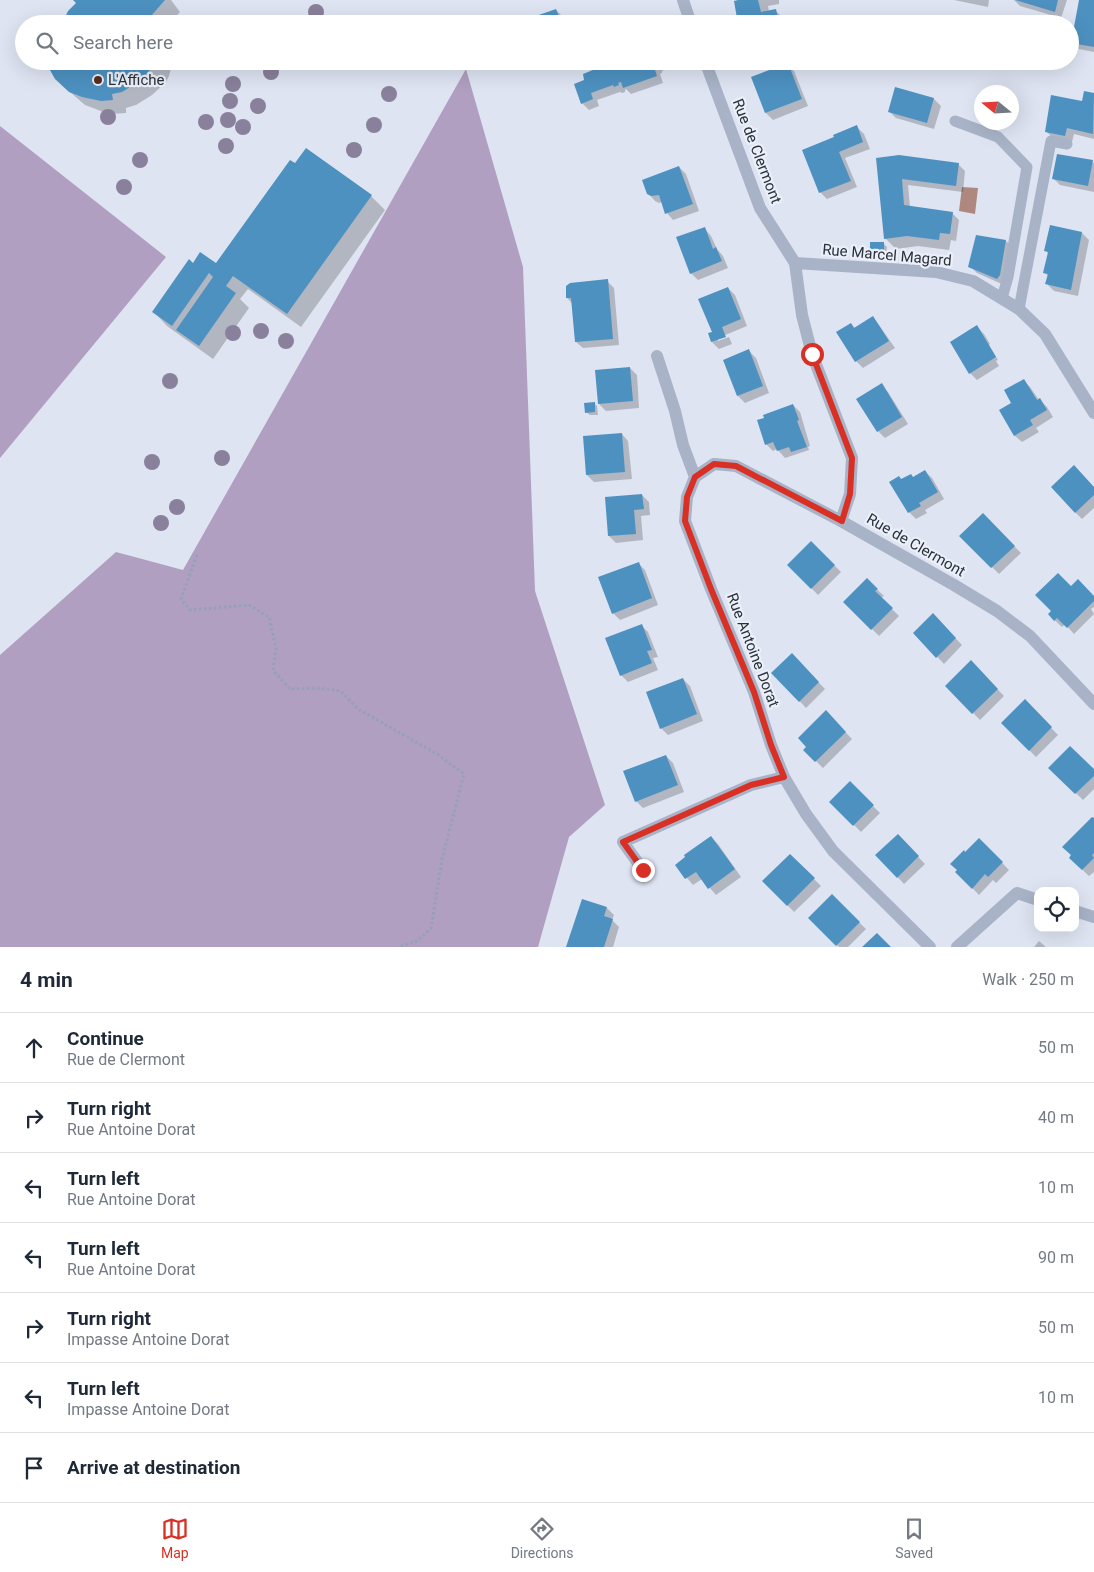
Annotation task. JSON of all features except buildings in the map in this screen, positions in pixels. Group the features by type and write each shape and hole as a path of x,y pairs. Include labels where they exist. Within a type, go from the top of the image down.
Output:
{"street":[{"path":"684,0 688,15"},
{"name":"Rue de Clermont","path":"708,70 760,208 795,263 802,315 812,354 852,458 850,494 842,521 997,611 1030,636 1094,704"},
{"name":"Rue Marcel Magard","path":"795,263 936,272 973,281 1019,309 1045,334 1094,413"},
{"path":"657,356 676,411 683,445 695,477 714,464 736,466 842,521"},
{"name":"Rue Antoine Dorat","path":"695,477 687,497 685,521 754,692 771,745 784,777 806,814 833,851 930,947"},
{"path":"643,870 623,842 751,785 784,777"},
{"path":"957,947 1017,894 1034,899"},
{"path":"1079,912 1094,917"}],"lane":[{"path":"955,120 998,137 1027,167 1008,277 1002,298"},
{"path":"1019,309 1052,141 1067,144"}],"path":[{"path":"197,555 182,599 190,610 250,605 270,616 276,649 273,670 290,688 318,688 342,691 358,709 437,754 464,774 442,859 431,928 416,942 398,947"}],"shaded area":[{"path":"466,70 523,267 535,591 605,805 569,837 538,947 0,947 0,655 116,552 183,570"},
{"path":"0,126 166,257 0,458"},
{"path":"962,187 978,188 975,214 959,211"}],"place":[{"name":"L'Affiche","path":"98,80"}],"route":[{"path":"643,870 623,842 751,785 784,777 771,745 754,692 685,521 687,497 695,477 714,464 736,466 842,521 850,494 852,458 812,354"}]}
